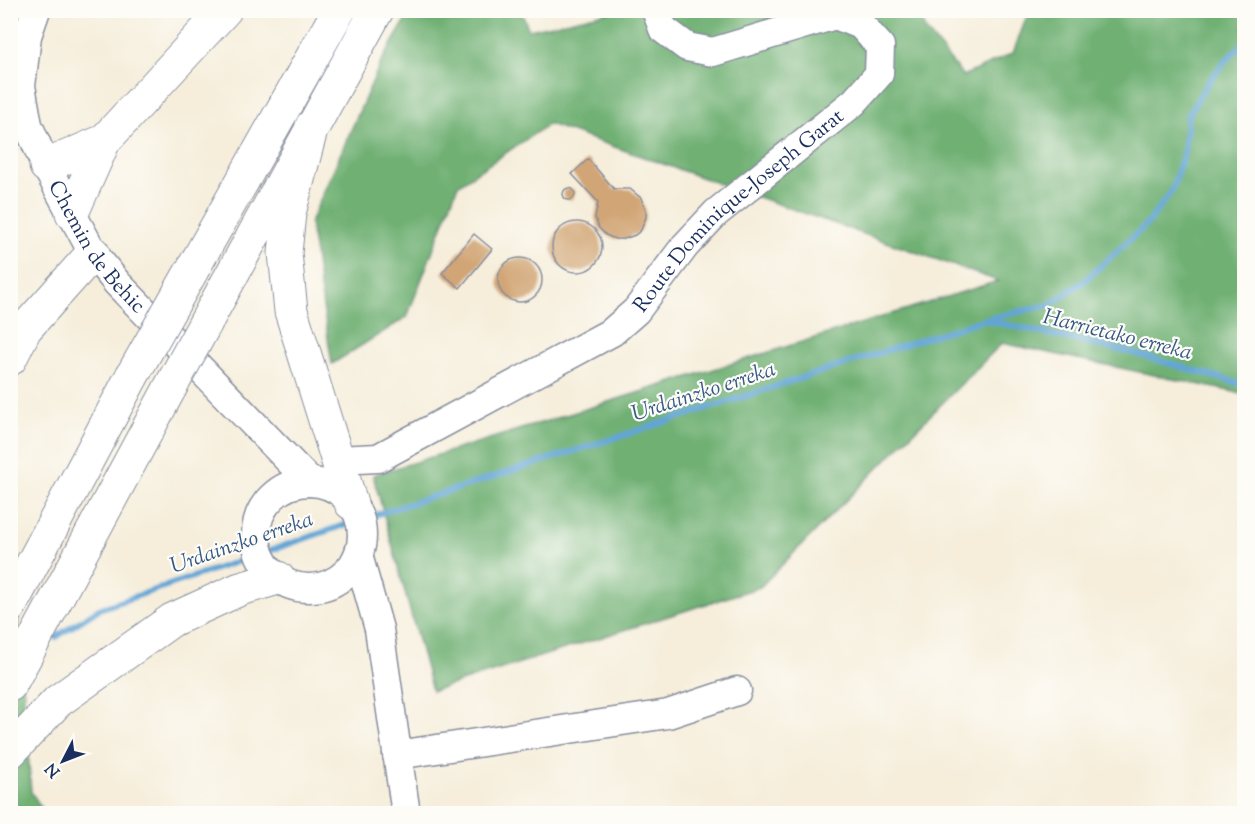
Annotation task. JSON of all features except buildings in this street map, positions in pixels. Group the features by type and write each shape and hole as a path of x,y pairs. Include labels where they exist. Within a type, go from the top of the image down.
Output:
{"highway":[{"path":"72,213 104,141 225,10"},
{"path":"10,606 132,376 339,10"},
{"path":"10,685 377,10"},
{"path":"312,126 289,213 285,253 291,311 357,525"},
{"path":"46,166 104,141"},
{"path":"10,359 25,329 93,254"},
{"path":"10,752 58,701 172,620 240,589 266,561"}],"street":[{"name":"Chemin de Behic","path":"36,10 27,36 21,86 28,125 46,166 93,254 117,283 310,482"},
{"name":"Route Dominique-Joseph Garat","path":"336,460 378,458 612,332 636,311 685,246 716,213 854,102 879,74 880,46 861,25 835,15 713,52 687,47 663,29 656,10"},
{"path":"267,438 276,493"},
{"path":"357,525 343,576 331,584 303,589 266,561 256,526 262,509 276,493 293,484 310,482 337,490 357,525 379,629 406,813"},
{"path":"331,584 346,590 363,605 379,629"},
{"path":"397,755 668,714 737,691"}],"green space":[{"path":"618,10 920,11 924,28 963,76 1013,53 1029,11 1244,11 1244,394 1002,343 760,587 432,691 373,475 998,281 549,124 458,185 407,317 332,364 310,223 381,62 411,11 521,11 529,30"},
{"path":"10,505 31,792 45,813 11,813"}],"waterway":[{"name":"Urdainzko erreka","path":"56,637 99,609 356,521 982,320 1049,305 1083,282 1147,224 1172,191 1184,152 1188,115 1207,84 1226,60 1244,43"},
{"name":"Harrietako erreka","path":"986,320 1133,353 1244,385"}]}
